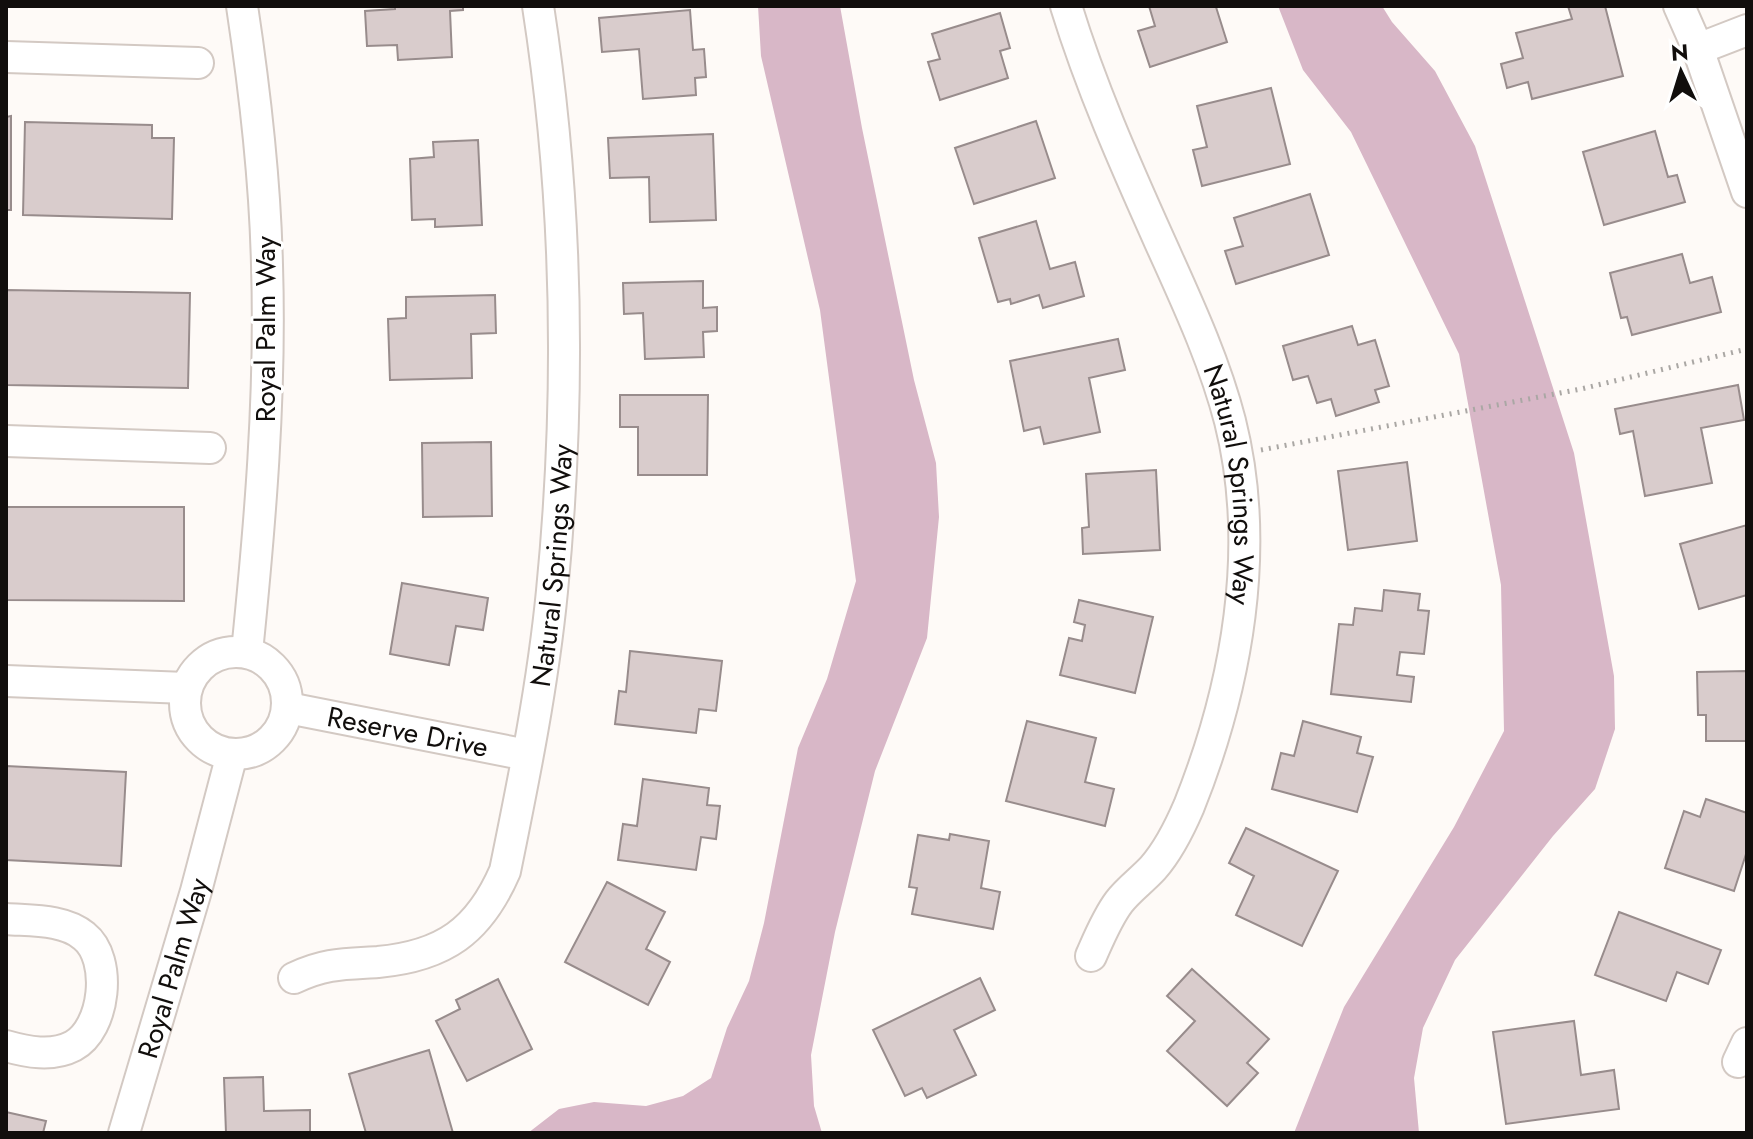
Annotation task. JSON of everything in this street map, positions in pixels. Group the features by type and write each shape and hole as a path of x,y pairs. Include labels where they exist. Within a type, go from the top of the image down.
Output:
{"street":[{"name":"Royal Palm Way","path":"242,6 258,119 267,265 264,463 247,652"},
{"name":"Natural Springs Way","path":"294,978 318,966 391,960 418,954 455,938 477,920 492,899 505,871 552,594 563,412 560,220 538,6"},
{"name":"Natural Springs Way","path":"1066,6 1108,124 1207,350 1237,454 1244,518 1242,596 1231,664 1188,808 1175,836 1154,867 1120,900 1091,956"},
{"path":"1679,6 1698,49 1747,192"},
{"path":"1698,49 1747,30"},
{"path":"6,57 198,63"},
{"path":"6,441 210,448"},
{"path":"230,651 247,652 264,659 277,671 286,690 288,708 277,735 266,745 250,753 232,754 210,748 196,736 187,721 184,706 186,688 195,671 208,659 230,651"},
{"path":"6,681 186,688"},
{"name":"Reserve Drive","path":"288,708 527,755"},
{"name":"Royal Palm Way","path":"124,1133 196,891 232,754"},
{"path":"6,919 69,927 84,936 95,948 103,973 103,987 93,1022 85,1036 74,1045 43,1053 6,1046"}],"path":[{"path":"1237,454 1581,389 1747,349"}],"shaded area":[{"path":"758,6 840,6 914,380 936,463 939,517 927,638 875,771 835,932 811,1055 814,1106 822,1133 528,1133 559,1109 594,1102 646,1106 683,1096 711,1078 727,1028 749,981 764,923 798,748 827,679 856,581 820,310 761,56"},
{"path":"1278,6 1382,6 1435,71 1475,146 1574,453 1614,676 1615,729 1595,789 1553,836 1455,960 1423,1028 1414,1078 1419,1133 1294,1133 1344,1007 1454,827 1504,731 1501,585 1459,354 1351,132 1303,70"}],"building":[{"path":"395,6 463,6 463,10 450,11 452,57 398,60 397,45 367,46 365,11 395,9"},
{"path":"1149,6 1220,6 1216,7 1227,42 1150,67 1138,31 1155,26"},
{"path":"1568,6 1605,6 1623,76 1532,99 1528,82 1507,88 1501,64 1523,58 1516,33 1572,19"},
{"path":"690,10 693,50 704,49 706,77 695,78 696,95 643,99 639,49 602,52 599,18"},
{"path":"1000,13 1010,48 1000,51 1008,78 940,100 928,62 940,59 932,34"},
{"path":"1271,88 1290,164 1202,186 1193,150 1207,147 1197,106"},
{"path":"11,116 11,210 6,210 6,117"},
{"path":"1036,121 1055,178 974,204 955,148"},
{"path":"25,122 152,125 152,138 174,138 172,219 23,215"},
{"path":"1655,131 1668,177 1677,175 1685,202 1604,225 1583,152"},
{"path":"713,134 716,220 650,222 649,177 610,178 608,138"},
{"path":"478,140 482,225 435,227 435,219 412,220 410,159 434,157 433,142"},
{"path":"1310,194 1329,255 1236,284 1225,251 1243,246 1234,218"},
{"path":"1036,221 1050,269 1075,262 1084,296 1043,308 1039,295 1011,304 1010,299 998,302 979,238"},
{"path":"1682,254 1690,283 1712,277 1721,312 1632,335 1627,317 1621,318 1610,273"},
{"path":"703,281 703,308 717,307 717,331 703,332 704,357 645,359 643,313 624,314 623,283"},
{"path":"6,290 190,293 188,388 6,385"},
{"path":"495,295 496,333 471,334 472,378 390,380 388,319 406,318 406,297"},
{"path":"1352,326 1358,345 1375,340 1389,386 1375,390 1379,402 1336,416 1331,399 1317,403 1308,376 1293,380 1283,346"},
{"path":"1118,339 1125,370 1089,378 1100,432 1044,444 1040,427 1024,431 1010,361"},
{"path":"1738,385 1744,420 1701,428 1712,483 1645,496 1633,431 1620,434 1615,409"},
{"path":"620,395 708,395 707,475 638,475 638,427 620,427"},
{"path":"491,442 492,516 423,517 422,443"},
{"path":"1407,462 1417,541 1348,550 1338,471"},
{"path":"1156,470 1160,550 1083,554 1082,528 1089,527 1086,474"},
{"path":"6,507 184,507 184,601 6,600"},
{"path":"1747,525 1747,595 1699,609 1680,544"},
{"path":"402,583 488,598 483,630 456,626 449,665 390,654"},
{"path":"1384,590 1420,594 1418,610 1429,611 1424,654 1400,652 1397,675 1414,677 1411,702 1331,694 1339,624 1353,625 1355,608 1382,611"},
{"path":"1079,600 1153,617 1135,693 1060,675 1069,638 1082,641 1085,625 1074,622"},
{"path":"630,651 722,661 716,711 699,709 696,733 615,724 619,691 626,692"},
{"path":"1747,671 1747,741 1706,741 1706,715 1698,715 1697,672"},
{"path":"1027,721 1096,738 1085,782 1114,789 1105,826 1006,801"},
{"path":"1303,721 1361,737 1357,753 1373,757 1357,812 1272,789 1281,753 1294,756"},
{"path":"6,766 126,772 121,866 6,860"},
{"path":"643,779 709,788 707,805 720,806 716,839 701,837 696,870 618,860 623,824 637,826"},
{"path":"1706,799 1747,813 1747,851 1734,891 1665,868 1684,811 1700,817"},
{"path":"1246,828 1338,871 1302,946 1236,915 1254,876 1229,863"},
{"path":"950,834 989,841 981,888 1000,892 993,929 912,914 917,888 909,887 918,835 949,840"},
{"path":"607,882 665,912 646,949 670,962 648,1005 565,962"},
{"path":"1619,912 1721,950 1708,984 1677,972 1666,1001 1595,975"},
{"path":"1192,969 1269,1039 1247,1063 1258,1073 1227,1106 1167,1051 1195,1021 1167,996"},
{"path":"980,978 995,1010 954,1030 976,1075 927,1098 922,1088 905,1096 873,1030"},
{"path":"498,979 532,1049 467,1081 436,1021 460,1009 456,1000"},
{"path":"1574,1021 1581,1075 1614,1070 1619,1109 1506,1124 1493,1032"},
{"path":"429,1050 453,1133 366,1133 349,1074"},
{"path":"263,1077 264,1111 310,1110 310,1133 226,1133 224,1078"},
{"path":"6,1112 46,1121 43,1133 6,1133"}]}
